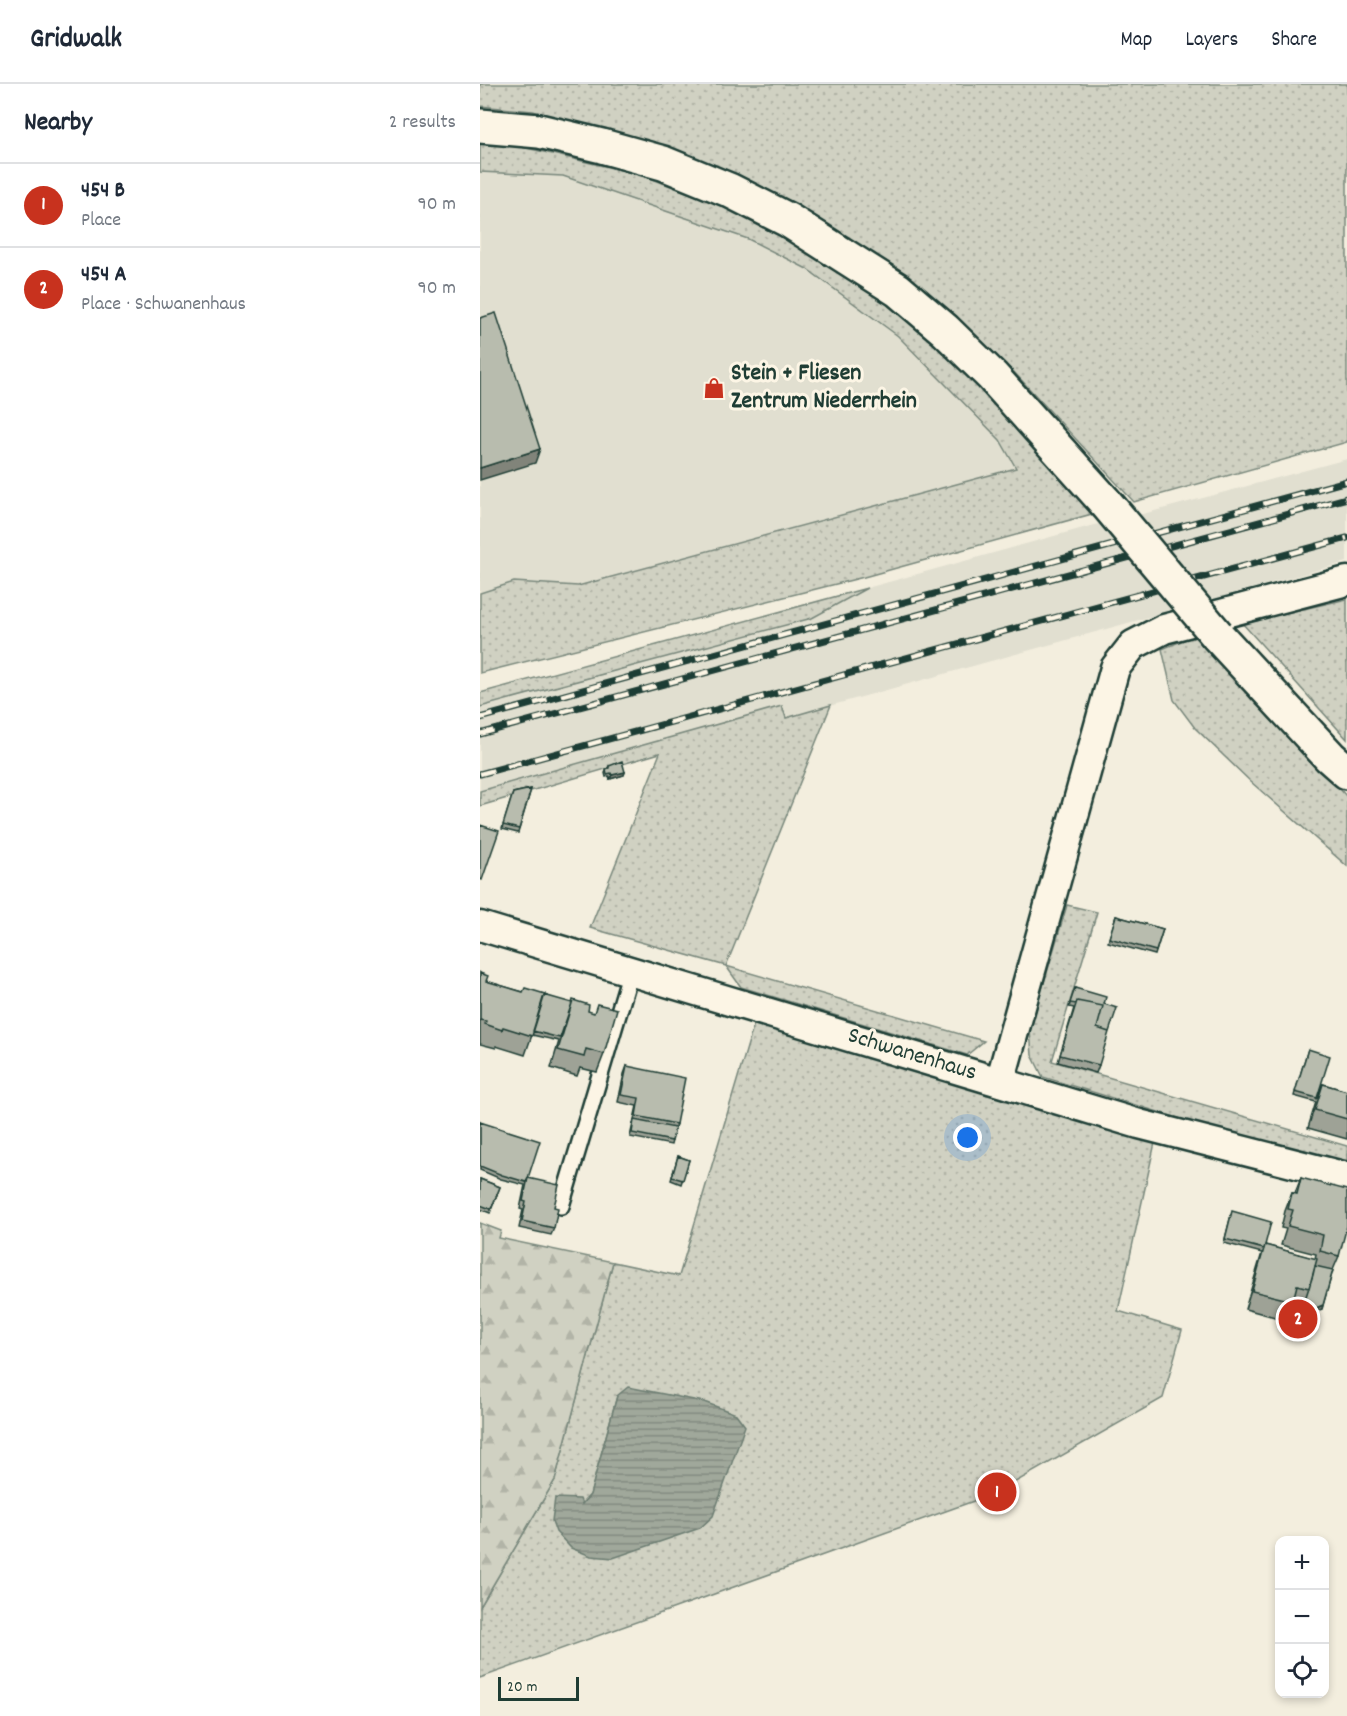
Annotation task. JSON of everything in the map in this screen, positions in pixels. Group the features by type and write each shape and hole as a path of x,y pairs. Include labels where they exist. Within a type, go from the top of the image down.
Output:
{"main road":[{"path":"480,126 539,131 663,163 729,190 788,220 898,290 945,330 992,376 1106,503 1217,635 1330,757 1347,772"}],"street":[{"path":"1000,1082 1115,668 1133,645 1164,629 1347,581"},
{"name":"Schwanenhaus","path":"480,926 1139,1124 1347,1177"}],"lane":[{"path":"561,1206 631,971"}],"shaded area":[{"name":"Stein + Fliesen Zentrum Niederrhein","path":"480,172 563,176 748,239 807,269 898,336 1000,440 1017,468 578,586 514,582 480,593"},
{"path":"1347,459 1347,562 786,718 781,707 480,791 480,707 812,618 867,588 1094,525 1151,512"},
{"path":"628,1387 704,1402 736,1414 745,1426 713,1516 700,1528 613,1558 591,1556 571,1548 556,1532 552,1521 555,1498 580,1499 582,1504 590,1495 617,1396"}],"green space":[{"path":"480,84 1347,84 1347,442 1134,502 1013,371 907,280 631,138 533,111 480,106"},
{"path":"480,137 642,175 754,218 835,265 932,338 996,400 1099,512 864,577 480,673 480,593 514,582 578,586 1016,468 1000,440 898,336 807,269 748,239 563,176 480,172"},
{"path":"867,588 812,618 480,707 480,693"},
{"path":"1347,599 1347,739 1242,623"},
{"path":"1201,633 1347,797 1347,866 1251,782 1195,728 1174,700 1162,649"},
{"path":"831,705 726,966 590,928 660,753 480,806 480,791 782,706 786,718"},
{"path":"1067,905 1097,912 1052,1061 1347,1146 1347,1169 1043,1077 1032,1055 1030,1030"},
{"path":"726,966 984,1041 967,1055 741,987"},
{"path":"756,1017 1156,1138 1118,1311 1182,1330 1163,1398 996,1493 480,1678 480,1607 555,1480 613,1262 679,1276","holes":["617,1396 591,1556 581,1504 590,1495"]},
{"path":"480,1223 501,1231 499,1238 613,1262 555,1480 480,1607"}],"building":[{"path":"496,313 540,449 480,468 480,318"},
{"path":"622,761 625,772 607,774 606,769 609,766"},
{"path":"531,789 519,829 503,825 513,793"},
{"path":"480,825 499,831 482,880 480,879"},
{"path":"1116,916 1163,929 1156,951 1109,938"},
{"path":"480,973 488,976 486,981 523,992 525,988 545,994 532,1036 503,1027 502,1030 480,1020"},
{"path":"1075,988 1106,997 1104,1004 1117,1008 1109,1032 1097,1028 1103,1006 1077,1001 1076,1004 1070,1003"},
{"path":"544,995 572,1003 560,1038 533,1031"},
{"path":"573,1000 589,1005 588,1011 594,1013 597,1004 617,1009 604,1054 586,1049 584,1057 558,1050"},
{"path":"1077,1001 1103,1006 1097,1028 1109,1032 1099,1065 1060,1055"},
{"path":"1308,1049 1330,1056 1317,1098 1295,1092"},
{"path":"627,1066 685,1078 676,1124 636,1116 639,1098 621,1095"},
{"path":"1323,1084 1347,1091 1347,1119 1315,1110"},
{"path":"634,1120 675,1128 672,1141 632,1133"},
{"path":"480,1122 540,1141 526,1182 480,1166"},
{"path":"678,1156 689,1160 683,1180 672,1177"},
{"path":"528,1178 559,1185 554,1207 558,1208 554,1228 522,1221"},
{"path":"1301,1178 1347,1190 1347,1226 1339,1256 1320,1251 1323,1235 1288,1226 1293,1210 1288,1209 1292,1193 1297,1194"},
{"path":"480,1179 500,1187 491,1209 480,1205"},
{"path":"1232,1211 1271,1222 1264,1249 1225,1239"},
{"path":"1265,1245 1317,1259 1309,1288 1297,1285 1293,1301 1252,1291"},
{"path":"1315,1266 1333,1270 1323,1305 1300,1315 1313,1275"}],"railway":[{"path":"480,718 1347,481"},
{"path":"480,734 1347,498"},
{"path":"480,774 1347,538"}],"place":[{"name":"Stein + Fliesen Zentrum Niederrhein","path":"714,388"},
{"name":"454 A","path":"1298,1319"},
{"name":"454 B","path":"997,1492"}]}
